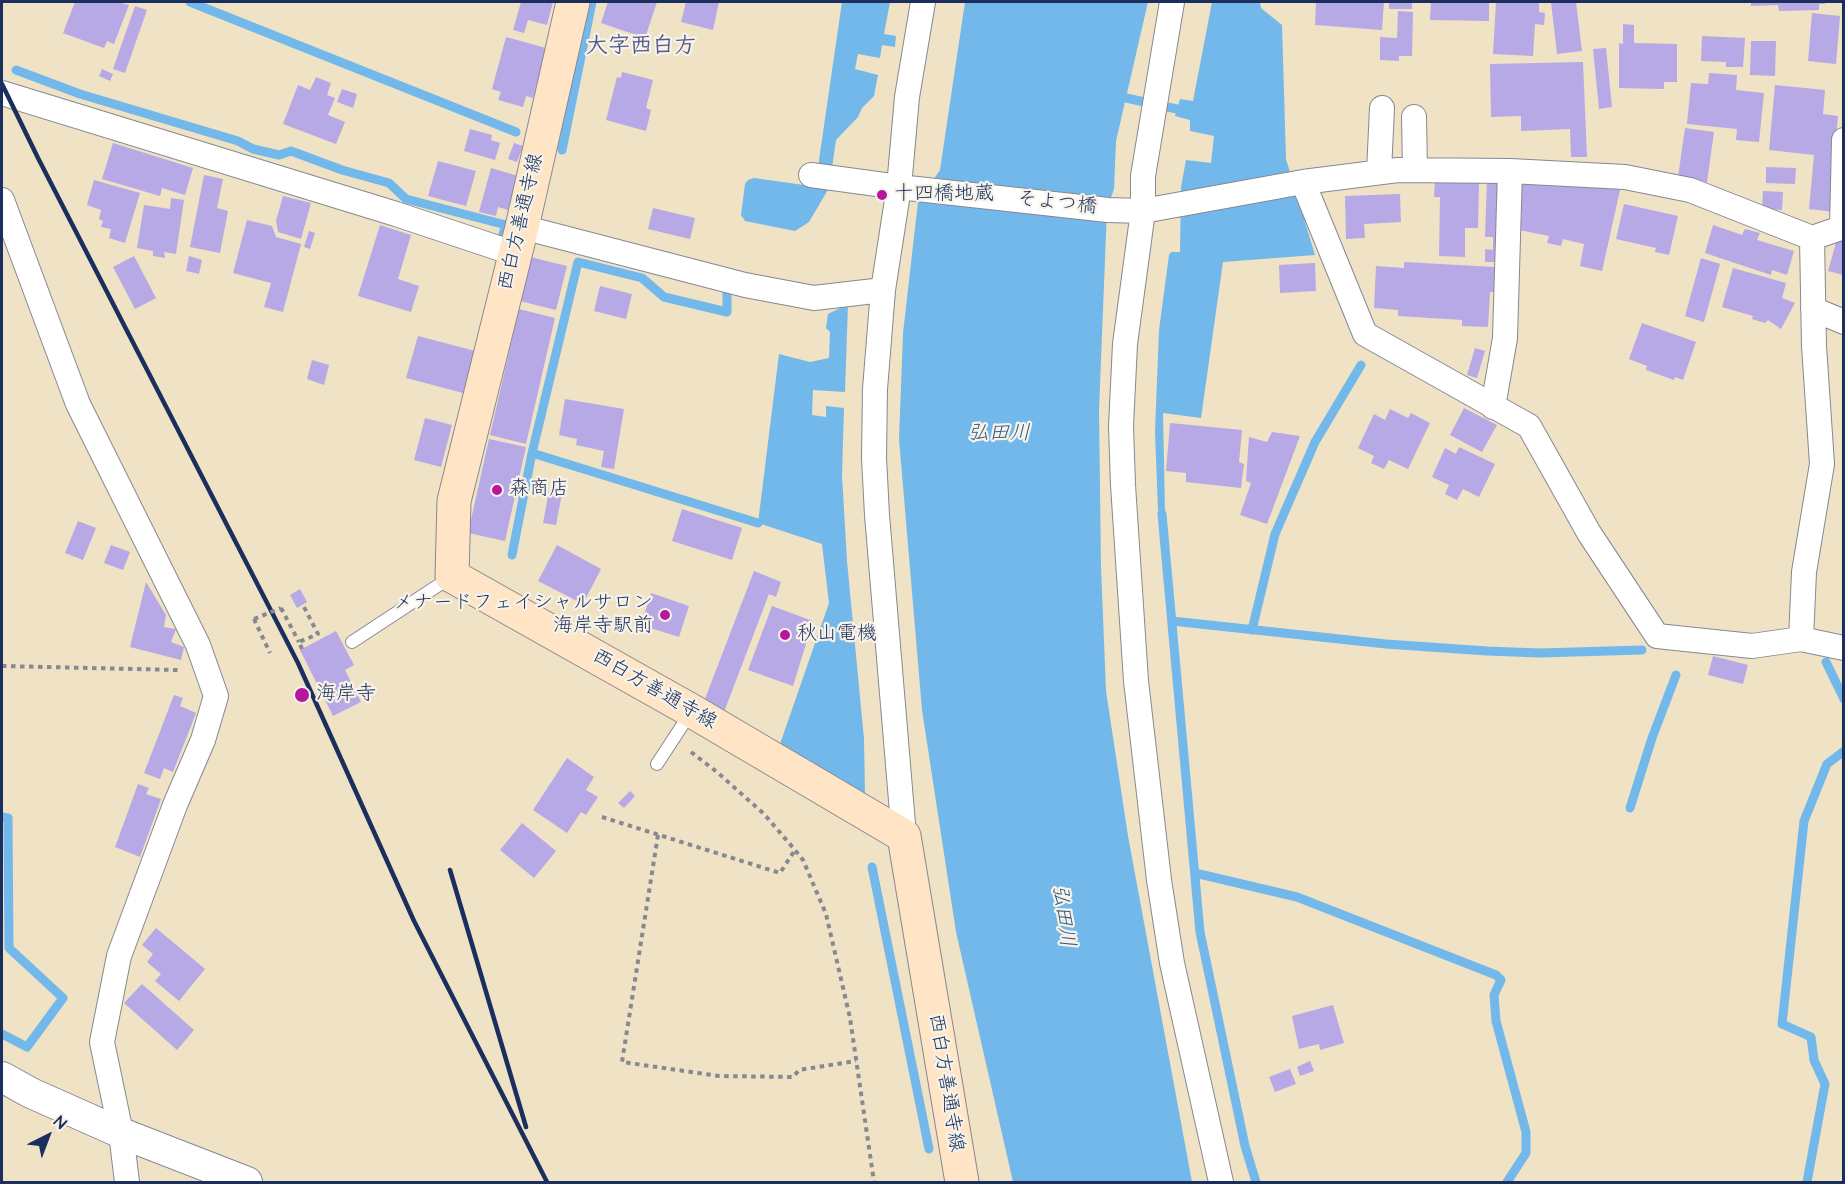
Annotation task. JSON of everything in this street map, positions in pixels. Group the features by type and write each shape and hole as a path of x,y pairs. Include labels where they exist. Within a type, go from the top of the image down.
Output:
{"main road":[{"name":"西白方善通寺線","path":"573,2 519,240 454,501 452,576 692,711 904,836 962,1182"}],"street":[{"path":"904,836 874,458 875,389 883,290 899,187 906,97 923,2"},
{"path":"1172,2 1143,176 1143,211 1125,344 1121,426 1123,485 1136,681 1159,880 1172,963 1221,1182"},
{"path":"2,93 396,214 814,298 883,290"},
{"path":"1379,172 1382,108"},
{"path":"1414,117 1415,170"},
{"path":"1801,639 1804,572 1822,464 1813,309 1812,238 1843,227 1844,140"},
{"path":"1493,407 1505,338 1510,171"},
{"name":"そよつ橋","path":"811,175 1108,210 1143,211 1303,182 1379,172 1510,171 1625,177 1690,190 1812,238"},
{"path":"1303,182 1365,334 1529,426 1589,533 1657,636 1752,646 1801,639 1844,648"},
{"path":"2,200 78,404 198,645 216,696 203,740 175,805 119,956 102,1042 121,1133 127,1182"},
{"path":"1813,309 1844,322"},
{"path":"2,1077 121,1133 247,1182"}],"lane":[{"path":"352,642 452,576"},
{"path":"657,764 692,711"}],"path":[{"path":"299,642 318,634 303,605"},
{"path":"270,653 254,619 281,608 302,649"},
{"path":"2,666 159,668 208,673"},
{"path":"674,738 764,814 803,860 826,914 850,1018 874,1182"},
{"path":"602,817 780,873 795,850"},
{"path":"658,835 622,1062 719,1076 793,1077 799,1070 856,1061"}],"water":[{"path":"842,2 890,2 884,34 896,36 895,47 882,45 880,58 858,54 855,69 878,75 874,96 836,140 829,188 809,222 795,231 745,221 741,215 745,184 748,180 754,178 811,186 819,183 819,160"},
{"name":"弘田川","path":"965,2 1148,2 1116,141 1114,189 1107,209 1099,410 1101,567 1106,691 1128,836 1192,1182 1013,1182 956,932 922,710 899,439 903,333 918,202 940,170"},
{"path":"1212,2 1260,2 1261,8 1282,25 1286,159 1315,255 1223,262 1201,418 1163,413 1165,512 1162,514 1158,510 1155,432 1159,330 1169,255 1171,252 1180,252 1181,187 1186,160 1211,163 1214,136 1190,131 1190,120 1175,116 1180,99 1193,101"},
{"path":"848,304 845,392 813,390 812,415 826,417 826,406 844,408 842,475 847,561 864,739 865,794 780,744 829,603 822,544 758,523 779,354 810,362 829,358 830,332 826,328 828,314"}],"building":[{"path":"75,2 118,2 129,5 114,44 107,41 104,48 63,33"},
{"path":"521,2 553,2 547,25 528,20 524,33 513,30"},
{"path":"608,2 657,2 645,38 601,23"},
{"path":"686,2 719,2 713,30 681,22"},
{"path":"1316,2 1384,2 1382,30 1315,25"},
{"path":"1389,2 1412,2 1412,9 1389,9"},
{"path":"1431,2 1489,2 1489,21 1430,20"},
{"path":"1496,2 1539,2 1539,12 1545,13 1544,25 1535,24 1533,56 1493,54"},
{"path":"1551,2 1576,2 1582,51 1557,54"},
{"path":"1751,2 1825,2 1825,4 1819,4 1819,10 1779,11 1778,5 1751,6"},
{"path":"135,6 147,10 125,73 113,69"},
{"path":"1398,11 1413,12 1412,56 1399,56 1399,61 1380,60 1380,37 1397,38"},
{"path":"1812,13 1840,16 1836,64 1808,61"},
{"path":"1623,24 1634,25 1634,43 1677,44 1677,82 1664,82 1664,89 1619,88 1619,43 1623,44"},
{"path":"1702,36 1745,38 1743,67 1726,67 1726,62 1701,61"},
{"path":"506,37 546,48 533,98 526,96 523,107 498,100 501,92 492,89"},
{"path":"1751,41 1776,41 1775,76 1750,75"},
{"path":"1606,48 1612,107 1599,109 1593,49"},
{"path":"1583,62 1587,157 1571,157 1570,129 1521,131 1521,116 1491,117 1490,64"},
{"path":"102,69 113,74 110,81 99,76"},
{"path":"622,72 653,80 646,108 651,110 646,131 606,120 617,77 621,78"},
{"path":"1709,73 1737,75 1736,90 1764,93 1759,142 1736,140 1737,129 1687,124 1691,83 1708,84"},
{"path":"316,77 331,83 327,95 335,98 328,115 345,122 336,144 283,124 298,85 310,90"},
{"path":"1775,85 1825,90 1823,114 1838,116 1834,160 1834,212 1809,209 1814,155 1769,150"},
{"path":"342,89 357,94 353,108 337,102"},
{"path":"1685,128 1714,132 1707,182 1678,177"},
{"path":"470,129 492,135 491,140 500,143 495,160 464,151"},
{"path":"113,143 193,168 185,195 162,188 160,196 102,179"},
{"path":"514,143 523,146 517,162 508,159"},
{"path":"438,161 476,171 466,206 428,196"},
{"path":"1766,167 1796,168 1795,184 1766,183"},
{"path":"491,168 518,176 508,210 498,207 496,216 479,212"},
{"path":"204,175 223,179 217,208 228,211 220,253 190,247"},
{"path":"1560,177 1620,190 1602,271 1580,266 1584,244 1563,239 1561,246 1547,243 1549,236 1519,230 1522,215 1514,214 1517,178 1559,187"},
{"path":"1487,179 1502,179 1499,262 1485,262 1485,249 1493,250 1493,237 1485,237"},
{"path":"94,180 140,193 125,243 109,238 111,229 101,227 103,221 99,219 101,210 87,205"},
{"path":"1435,180 1479,181 1478,228 1465,228 1465,257 1439,256 1440,197 1434,197"},
{"path":"1763,191 1783,192 1782,210 1762,209"},
{"path":"1400,194 1401,222 1364,224 1365,238 1346,239 1345,196"},
{"path":"283,196 311,203 301,239 278,232 276,221"},
{"path":"171,198 184,200 176,254 164,252 165,258 153,256 153,251 137,248 144,205 170,209"},
{"path":"1624,204 1678,216 1669,255 1655,252 1656,248 1616,239"},
{"path":"653,208 695,218 690,239 648,229"},
{"path":"247,220 272,226 276,237 301,244 283,312 264,307 271,283 233,273"},
{"path":"380,225 411,235 398,279 419,286 411,312 358,296"},
{"path":"1713,225 1742,235 1745,229 1760,233 1757,240 1794,251 1787,275 1772,270 1771,275 1705,253"},
{"path":"309,231 315,233 310,249 304,247"},
{"path":"1837,239 1844,241 1843,275 1828,271"},
{"path":"134,256 156,298 135,309 113,267"},
{"path":"189,256 202,260 199,274 186,271"},
{"path":"530,257 567,266 556,310 520,301"},
{"path":"1701,258 1720,264 1704,322 1685,316"},
{"path":"1404,262 1495,267 1495,274 1501,274 1500,292 1490,292 1488,327 1462,326 1462,320 1398,316 1398,310 1374,308 1376,266 1404,268"},
{"path":"1315,263 1316,291 1280,293 1279,265"},
{"path":"1733,268 1786,283 1782,298 1795,303 1781,329 1768,320 1765,323 1752,319 1753,316 1722,307"},
{"path":"600,286 632,294 626,319 594,311"},
{"path":"519,309 555,318 526,444 490,435"},
{"path":"1642,323 1696,342 1683,380 1675,377 1674,380 1646,370 1647,366 1629,359"},
{"path":"418,336 475,351 463,393 406,378"},
{"path":"1475,348 1485,351 1477,378 1467,375"},
{"path":"312,360 329,365 324,385 307,379"},
{"path":"565,399 624,409 614,469 601,467 604,451 576,445 577,439 559,435"},
{"path":"1464,408 1497,425 1482,452 1450,435"},
{"path":"1390,409 1408,418 1411,413 1430,423 1408,469 1389,460 1384,469 1371,463 1374,456 1358,448 1374,414 1385,420"},
{"path":"425,418 452,425 441,467 414,460"},
{"path":"1170,423 1242,430 1239,462 1244,464 1241,488 1186,482 1186,473 1166,471"},
{"path":"1272,432 1300,436 1267,524 1240,515 1251,483 1246,481 1249,437 1267,442"},
{"name":"森商店","path":"489,439 526,447 505,541 468,533"},
{"path":"1459,447 1495,464 1479,497 1463,489 1457,500 1445,494 1449,485 1432,477 1445,448 1456,454"},
{"path":"549,491 562,494 556,525 543,523"},
{"path":"682,509 742,528 732,560 672,541"},
{"path":"78,521 96,528 83,560 65,553"},
{"path":"111,545 130,552 123,570 104,563"},
{"path":"557,545 601,569 583,604 538,581"},
{"path":"754,571 781,582 776,597 769,594 724,712 703,704"},
{"path":"146,582 166,615 164,627 176,629 171,642 184,647 181,660 130,647"},
{"path":"300,589 307,602 297,608 290,595"},
{"name":"メナードフェイシャルサロン 海岸寺駅前","path":"651,593 689,606 679,637 641,625"},
{"name":"秋山電機","path":"772,606 813,621 793,686 748,670"},
{"path":"336,631 354,665 345,670 361,702 333,716 300,650"},
{"path":"1713,656 1748,665 1743,684 1708,675"},
{"path":"174,695 183,698 180,706 196,713 173,772 164,768 160,779 144,773"},
{"path":"567,758 594,777 586,790 598,797 586,815 581,812 567,833 533,810"},
{"path":"138,784 149,788 146,794 161,799 140,857 115,847"},
{"path":"630,791 635,796 624,808 618,803"},
{"path":"522,823 556,851 534,878 500,850"},
{"path":"156,928 205,969 179,1001 155,981 161,974 147,962 153,954 142,945"},
{"path":"142,984 194,1030 177,1050 124,1003"},
{"path":"1333,1005 1344,1043 1320,1050 1319,1044 1299,1049 1292,1016"},
{"path":"1310,1061 1314,1071 1300,1076 1297,1067"},
{"path":"1290,1069 1296,1084 1275,1092 1269,1077"}],"waterway":[{"path":"190,2 516,132"},
{"path":"562,150 592,2"},
{"path":"16,70 80,94 238,141 253,149 279,155 291,151 342,170 389,183 406,199 506,225 501,240"},
{"path":"1126,98 1177,109"},
{"path":"512,555 532,453 578,262 642,278 664,297 727,312 727,289"},
{"path":"1252,630 1275,534 1315,442 1361,365"},
{"path":"532,453 758,523"},
{"path":"1162,514 1200,932 1245,1146 1256,1182"},
{"path":"1172,621 1386,644 1487,651 1540,653 1642,650"},
{"path":"1826,662 1844,699"},
{"path":"1630,808 1652,738 1676,675"},
{"path":"1807,1182 1825,1084 1814,1060 1811,1037 1782,1024 1804,821 1827,764 1844,751"},
{"path":"2,817 8,818 9,948 63,998 27,1047 2,1034"},
{"path":"872,867 929,1149"},
{"path":"1195,873 1297,897 1496,975 1501,980 1494,995 1496,1021 1526,1132 1526,1153 1507,1182"}],"railway":[{"path":"2,84 298,663 414,921 547,1182"},
{"path":"450,870 526,1127"}],"place":[{"name":"十四橋地蔵","path":"882,195"},
{"name":"森商店","path":"497,490"},
{"name":"メナードフェイシャルサロン 海岸寺駅前","path":"665,615"},
{"name":"秋山電機","path":"785,635"},
{"name":"海岸寺","path":"302,695"}],"district":[{"name":"大字西白方","path":"641,47"}]}
